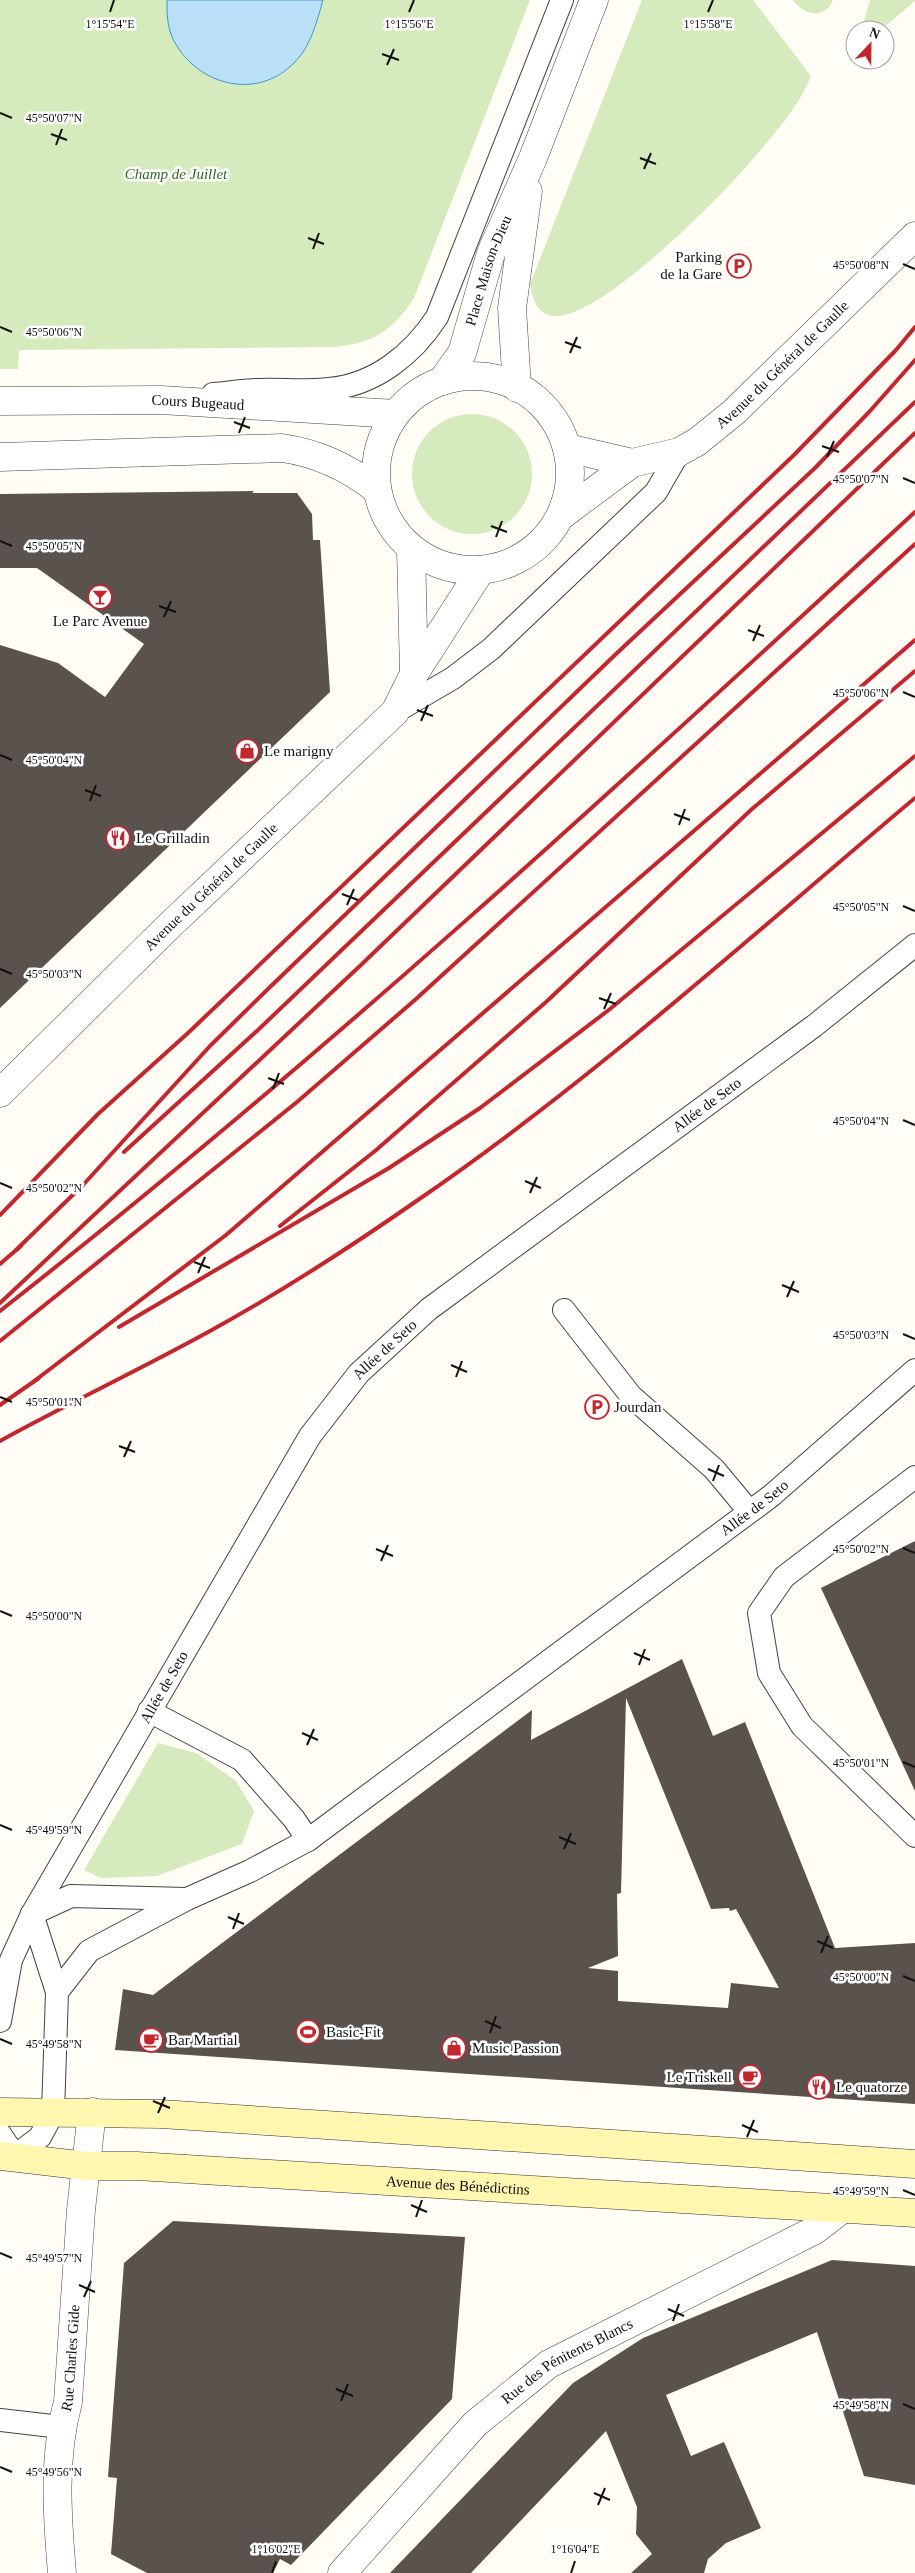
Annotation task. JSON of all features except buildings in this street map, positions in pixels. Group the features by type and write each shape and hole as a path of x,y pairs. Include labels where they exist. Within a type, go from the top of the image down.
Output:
{"main road":[{"path":"0,2112 92,2112 205,2117 915,2164"},
{"name":"Avenue des Bénédictins","path":"8,2156 87,2166 137,2166 915,2213"}],"street":[{"name":"Place Maison-Dieu","path":"442,381 462,353 491,253 533,158 594,0"},
{"name":"Place Maison-Dieu","path":"518,388 512,308 533,158"},
{"name":"Avenue du Général de Gaulle","path":"562,515 632,463 679,452 697,442 734,412 915,236"},
{"path":"471,376 500,380 518,388 544,407 558,426 567,448 570,476 562,515 532,551 508,564 481,570 444,567 411,549 396,534 385,514 377,490 375,473 381,442 396,414 408,400 442,381 471,376"},
{"name":"Cours Bugeaud","path":"0,401 161,400 396,414"},
{"path":"0,457 282,448 308,452 329,460 362,478 377,490"},
{"name":"Avenue du Général de Gaulle","path":"567,448 632,463"},
{"name":"Avenue du Général de Gaulle","path":"411,549 414,674"},
{"name":"Avenue du Général de Gaulle","path":"0,1094 167,928 395,712 414,674 481,570"},
{"name":"Rue Charles Gide","path":"62,2573 57,2513 61,2427 68,2402 81,2210 92,2112"},
{"name":"Rue des Pénitents Blancs","path":"342,2573 475,2424 549,2364 815,2230 841,2210"}],"lane":[{"path":"161,400 257,390 329,389 351,384 378,373 402,359 416,346 437,316 562,0"},
{"path":"395,712 453,678 491,649 656,492 679,452"},
{"name":"Allée de Seto","path":"0,2020 11,1960 32,1914 310,1436 359,1373 429,1309 814,1026 915,944"},
{"path":"564,1310 631,1396 714,1469 749,1511"},
{"name":"Allée de Seto","path":"58,1992 89,1951 187,1899 250,1871 308,1840 771,1496 915,1370"},
{"path":"915,1477 784,1577 759,1613 769,1673 802,1726 915,1836"},
{"path":"150,1711 242,1760 294,1819 308,1840"},
{"name":"Allée de Seto","path":"32,1914 71,1896 187,1899"},
{"path":"0,2134 8,2156 40,2137 53,2113 58,1992 32,1914"},
{"path":"0,2420 61,2427"}],"green space":[{"name":"Champ de Juillet","path":"0,0 530,0 414,298 390,327 362,342 336,347 19,350 18,369 0,369"},
{"path":"642,0 753,0 811,76 800,99 777,131 737,177 688,227 628,279 598,299 573,312 552,316 542,312 536,304 530,284"},
{"path":"793,0 833,0 824,11 814,13 803,9"},
{"path":"870,0 915,0 893,20 864,20"},
{"path":"472,414 495,418 515,431 528,451 532,474 528,497 515,517 495,530 472,534 449,530 429,517 416,497 412,474 416,451 429,431 449,418"},
{"path":"158,1743 196,1753 236,1781 254,1811 242,1844 157,1876 101,1878 84,1870"}],"water":[{"path":"167,0 323,0 316,25 301,56 280,74 264,82 247,84 230,83 213,78 198,69 185,56 174,41 170,31 167,16"}],"railway":[{"path":"0,1215 98,1114 188,1033 794,455 896,350 915,327"},
{"path":"16,1250 83,1185 210,1046 617,653 815,468 870,411 915,360"},
{"path":"124,1152 258,1030 915,402"},
{"path":"0,1303 362,964 915,433"},
{"path":"0,1311 119,1216 351,1021 579,820 915,512"},
{"path":"0,1341 297,1102 416,999 915,544"},
{"path":"33,1382 226,1235 915,640"},
{"path":"280,1226 375,1151 546,1002 752,809 915,671"},
{"path":"119,1327 389,1168 480,1108 610,1009 915,756"},
{"path":"0,1441 184,1345 263,1301 365,1236 481,1156 670,1006 915,798"},
{"path":"0,1264 21,1246"},
{"path":"0,1405 39,1378"}],"place":[{"name":"Parking de la Gare","path":"739,266"},
{"name":"Le Parc Avenue","path":"100,597"},
{"name":"Le marigny","path":"247,751"},
{"name":"Le Grilladin","path":"118,838"},
{"name":"Jourdan","path":"597,1407"},
{"name":"Basic-Fit","path":"308,2032"},
{"name":"Bar Martial","path":"151,2040"},
{"name":"Music Passion","path":"454,2048"},
{"name":"Le Triskell","path":"750,2077"},
{"name":"Le quatorze","path":"819,2087"}]}
